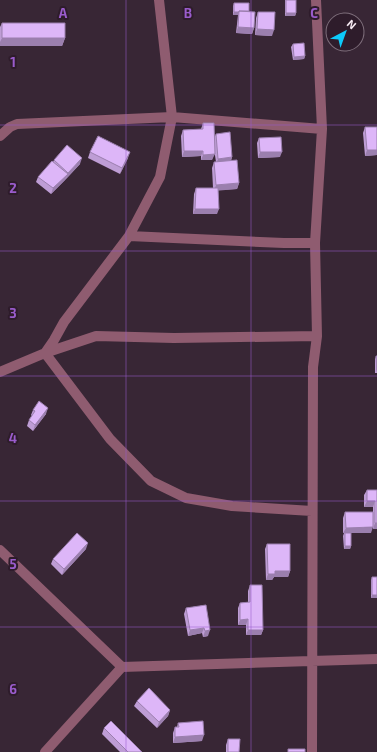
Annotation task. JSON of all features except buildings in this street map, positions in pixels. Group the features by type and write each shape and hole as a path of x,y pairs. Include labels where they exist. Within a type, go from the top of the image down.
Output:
{"street":[{"path":"45,353 64,322 129,236 160,177 172,117 159,0"},
{"path":"312,752 313,366 317,336 315,242 322,128 316,0"},
{"path":"0,136 10,126 17,124 172,117 322,128"},
{"path":"129,236 284,243 315,242"},
{"path":"0,372 45,353 96,336 174,338 317,336"},
{"path":"45,353 110,439 151,480 186,498 232,506 312,511"},
{"path":"0,550 122,667 377,659"},
{"path":"45,752 122,667"}]}
